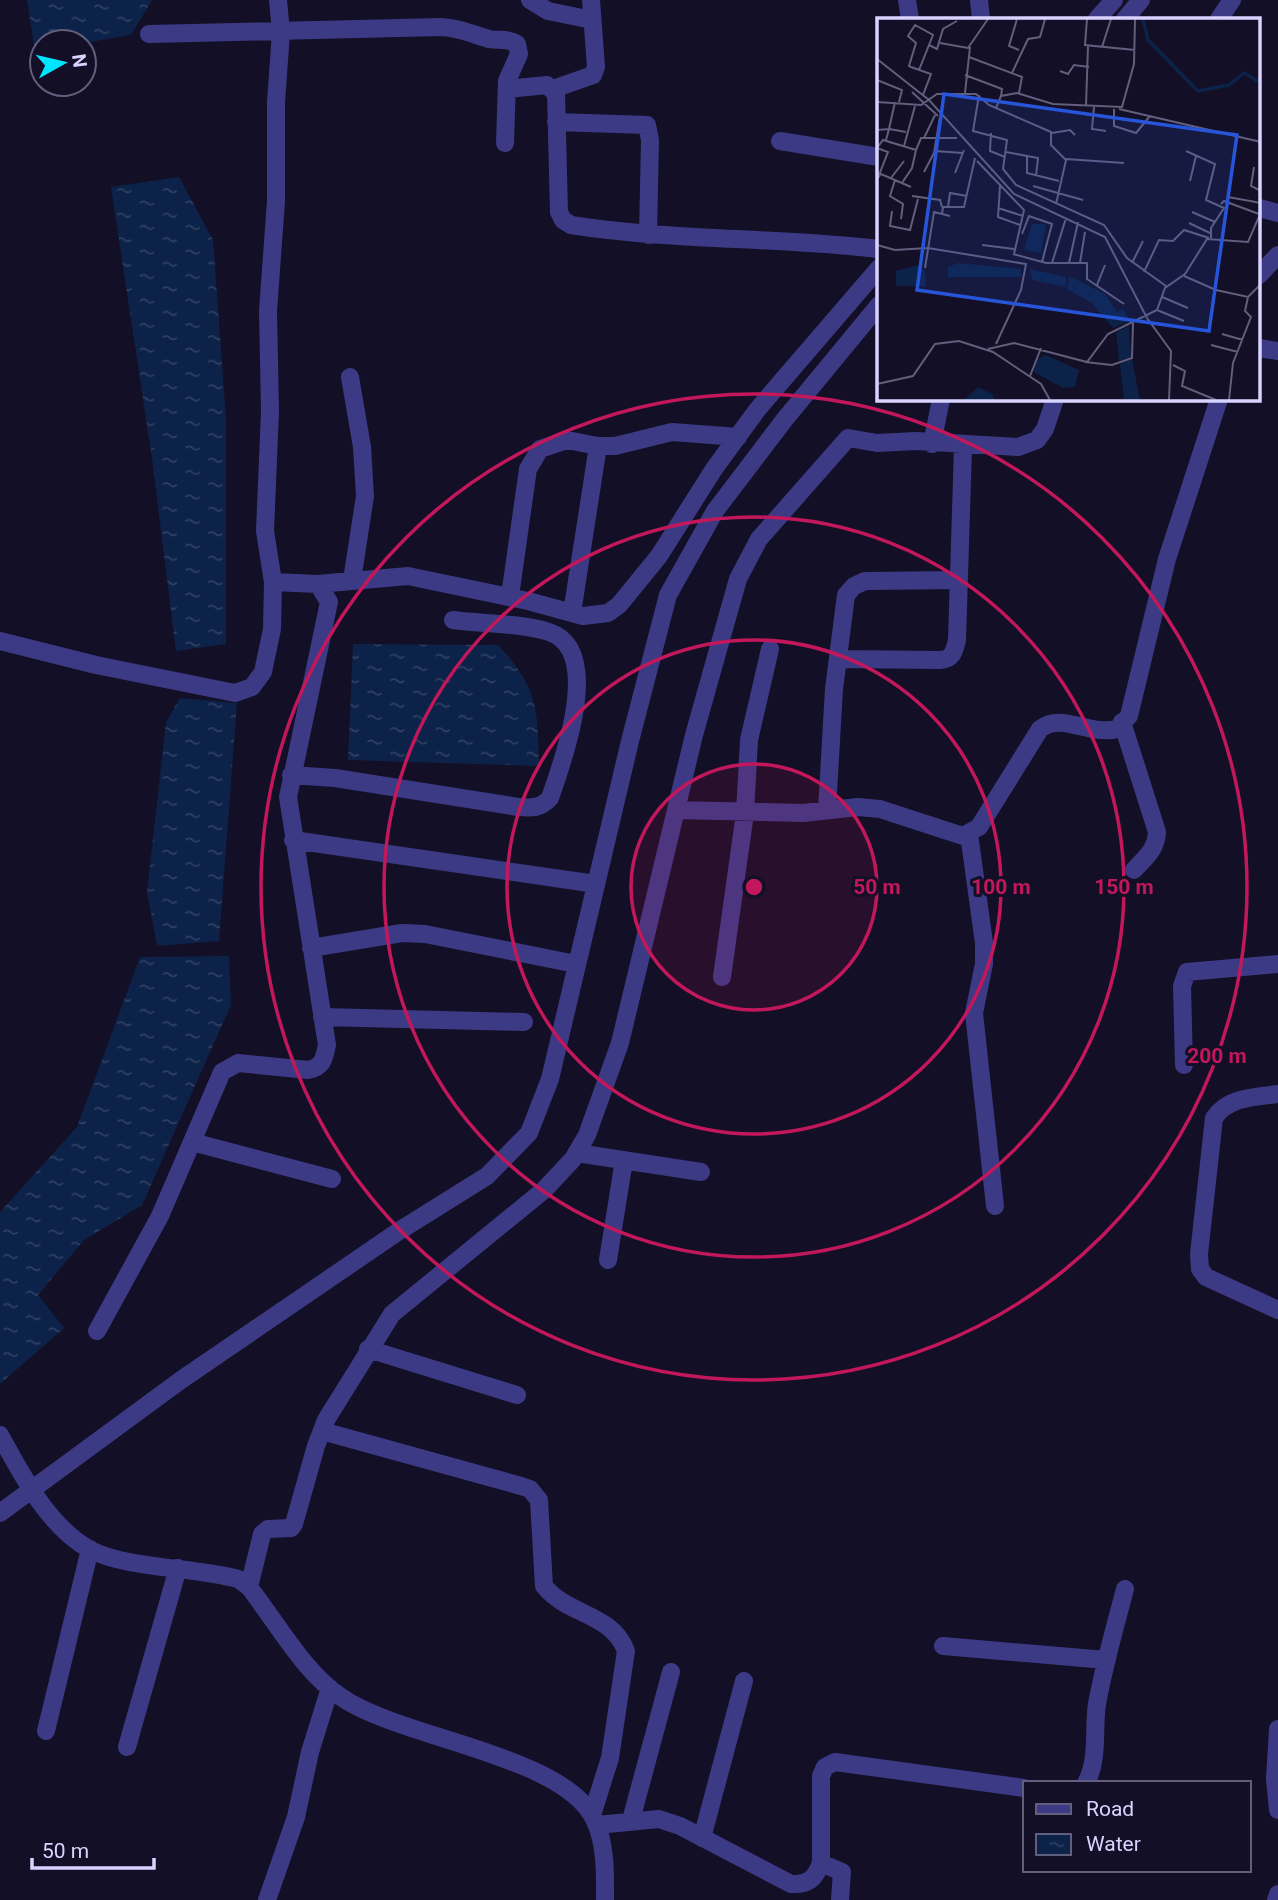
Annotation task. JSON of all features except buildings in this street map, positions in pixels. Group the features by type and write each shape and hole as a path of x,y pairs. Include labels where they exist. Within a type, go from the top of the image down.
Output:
{"street":[{"path":"0,641 96,665 235,693 252,687 263,672 272,629 273,582 265,531 270,411 268,311 276,201 276,102 281,33 278,0"},
{"path":"530,0 548,11 592,20"},
{"path":"507,89 541,85 553,89 593,75 596,66 591,0"},
{"path":"907,0 910,18"},
{"path":"979,0 981,18"},
{"path":"1098,18 1114,0"},
{"path":"1126,18 1141,0"},
{"path":"1220,18 1233,0"},
{"path":"149,34 281,33 441,27 462,28 490,39 512,41 517,44 519,54 511,70 507,89 505,143"},
{"path":"553,89 559,212 563,220 571,225 648,235 877,249"},
{"path":"556,122 647,125 650,140 648,235"},
{"path":"780,141 877,157"},
{"path":"1260,208 1278,213"},
{"path":"1260,274 1278,255"},
{"path":"273,582 318,584 408,576 510,596 572,613 596,616 619,605 659,556 738,437 877,270"},
{"path":"0,1513 27,1483 399,1231 487,1176 529,1133 547,1090 668,595 715,511 785,418 877,306"},
{"path":"1260,348 1278,351"},
{"path":"350,376 362,447 365,496 352,580"},
{"path":"932,444 941,401"},
{"path":"248,1587 262,1534 268,1529 291,1528 296,1519 322,1431 368,1349 400,1307 544,1190 577,1153 603,1094 620,1043 676,810 738,579 759,540 848,438 877,443 1002,448 1037,440 1045,429 1054,401"},
{"path":"676,810 744,813 859,807 880,809 953,835 969,834 979,827 1040,729 1048,723 1056,721 1105,732 1116,729 1129,716 1167,559 1218,401"},
{"path":"510,596 532,458 553,443 567,440 598,446 615,446 672,432 738,437"},
{"path":"572,613 598,446"},
{"path":"838,659 948,659 954,654 957,640 963,446"},
{"path":"827,810 838,659 846,595 854,586 878,580 959,580"},
{"path":"97,1331 160,1216 222,1072 238,1063 307,1070 318,1068 324,1060 327,1045 288,797 329,603 318,584"},
{"path":"291,775 335,778 518,807 533,808 551,799 566,748 576,693 577,663 570,646 548,632 453,620"},
{"path":"722,977 744,813 750,740 769,649"},
{"path":"1122,722 1157,832 1156,844 1134,870"},
{"path":"969,834 984,943 984,964 974,1013 995,1206"},
{"path":"293,840 596,884"},
{"path":"311,948 402,933 425,934 576,964"},
{"path":"1184,1065 1182,986 1186,972 1278,964"},
{"path":"322,1017 524,1021"},
{"path":"1278,1094 1231,1103 1221,1108 1214,1118 1199,1254 1200,1269 1206,1277 1278,1310"},
{"path":"192,1142 332,1180"},
{"path":"577,1153 701,1172"},
{"path":"608,1260 624,1160"},
{"path":"368,1349 517,1395"},
{"path":"322,1431 521,1486 530,1489 539,1500 544,1586 561,1604 610,1626 621,1636 626,1651 610,1758 594,1820"},
{"path":"0,1435 27,1483 68,1532 90,1549 238,1579 248,1587 330,1688 372,1714 496,1756 558,1784 583,1802 594,1820 602,1842 605,1900"},
{"path":"46,1731 90,1549"},
{"path":"127,1747 178,1568"},
{"path":"1087,1781 1092,1772 1096,1714 1106,1660 1125,1589"},
{"path":"943,1646 1106,1660"},
{"path":"631,1820 671,1672"},
{"path":"702,1838 744,1681"},
{"path":"267,1900 296,1817 310,1752 330,1688"},
{"path":"1278,1729 1275,1779 1278,1810"},
{"path":"594,1820 659,1819 790,1884 808,1882 821,1863 821,1776 825,1767 835,1762 1023,1788"},
{"path":"821,1863 842,1872 840,1900"},
{"path":"1276,1900 1278,1894"}],"water":[{"path":"27,0 152,0 131,35 98,41 98,28 31,28"},
{"path":"179,177 213,240 226,419 226,644 176,651 152,458 111,187"},
{"path":"353,644 498,645 521,674 533,700 538,729 539,766 348,760"},
{"path":"180,698 237,703 219,941 157,946 147,892 166,722"},
{"path":"229,956 231,1005 142,1205 84,1240 38,1295 64,1328 0,1384 0,1212 77,1127 140,957"}]}
